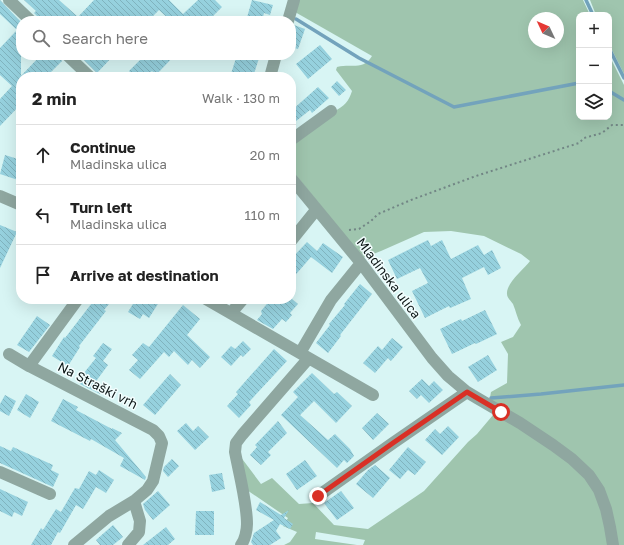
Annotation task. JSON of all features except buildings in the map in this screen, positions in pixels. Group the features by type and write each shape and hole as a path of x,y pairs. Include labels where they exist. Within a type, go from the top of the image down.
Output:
{"street":[{"path":"9,0 26,16"},
{"path":"289,16 294,0"},
{"path":"72,60 85,72"},
{"path":"271,72 275,60"},
{"path":"296,136 332,111"},
{"name":"Mladinska ulica","path":"296,184 316,210 336,231 432,358 448,376 467,392 520,422 553,445 572,459 589,475 599,490 606,509 613,545"},
{"path":"0,196 16,202"},
{"path":"296,235 316,210"},
{"path":"241,545 248,525 234,452 236,443 304,356 331,300 361,263"},
{"path":"29,366 74,304"},
{"path":"215,304 373,395"},
{"path":"231,313 239,304"},
{"name":"Na Straški vrh","path":"9,354 29,366 127,415 153,430 159,436 162,443 152,481 147,490 134,501 109,516 74,545"},
{"path":"318,496 467,392"},
{"path":"0,472 50,494"},
{"path":"128,545 139,532 140,521 134,501"}],"path":[{"path":"336,231 358,229 371,221 378,214 411,200 476,176 579,143 584,138 602,133 612,125 624,125"}],"green space":[{"path":"298,0 583,0 589,12 576,12 576,120 612,120 612,61 624,85 624,545 617,545 596,477 489,403 491,392 507,383 508,354 501,342 513,337 521,325 513,304 508,297 507,290 512,281 530,261 521,254 484,236 451,231 424,232 363,258 296,175 296,138 334,111 341,108 346,103 352,91 336,70 337,67 357,66 369,61 372,56 295,12"},
{"path":"590,0 624,0 624,74 612,50 612,12 595,12"},
{"path":"493,415 513,423 546,445 569,462 588,481 601,504 609,545 363,545 365,540 316,532 315,539 357,545 284,545 290,542 297,532 283,526 288,518 244,488 240,456 261,484 272,478 299,504 313,503 334,525 368,529 424,491"}],"waterway":[{"path":"586,0 592,12"},
{"path":"296,19 359,58 454,107 576,84"},
{"path":"612,54 624,78"},
{"path":"612,93 624,100"},
{"path":"491,398 624,385"}],"route":[{"path":"318,496 467,392 501,412"}]}
